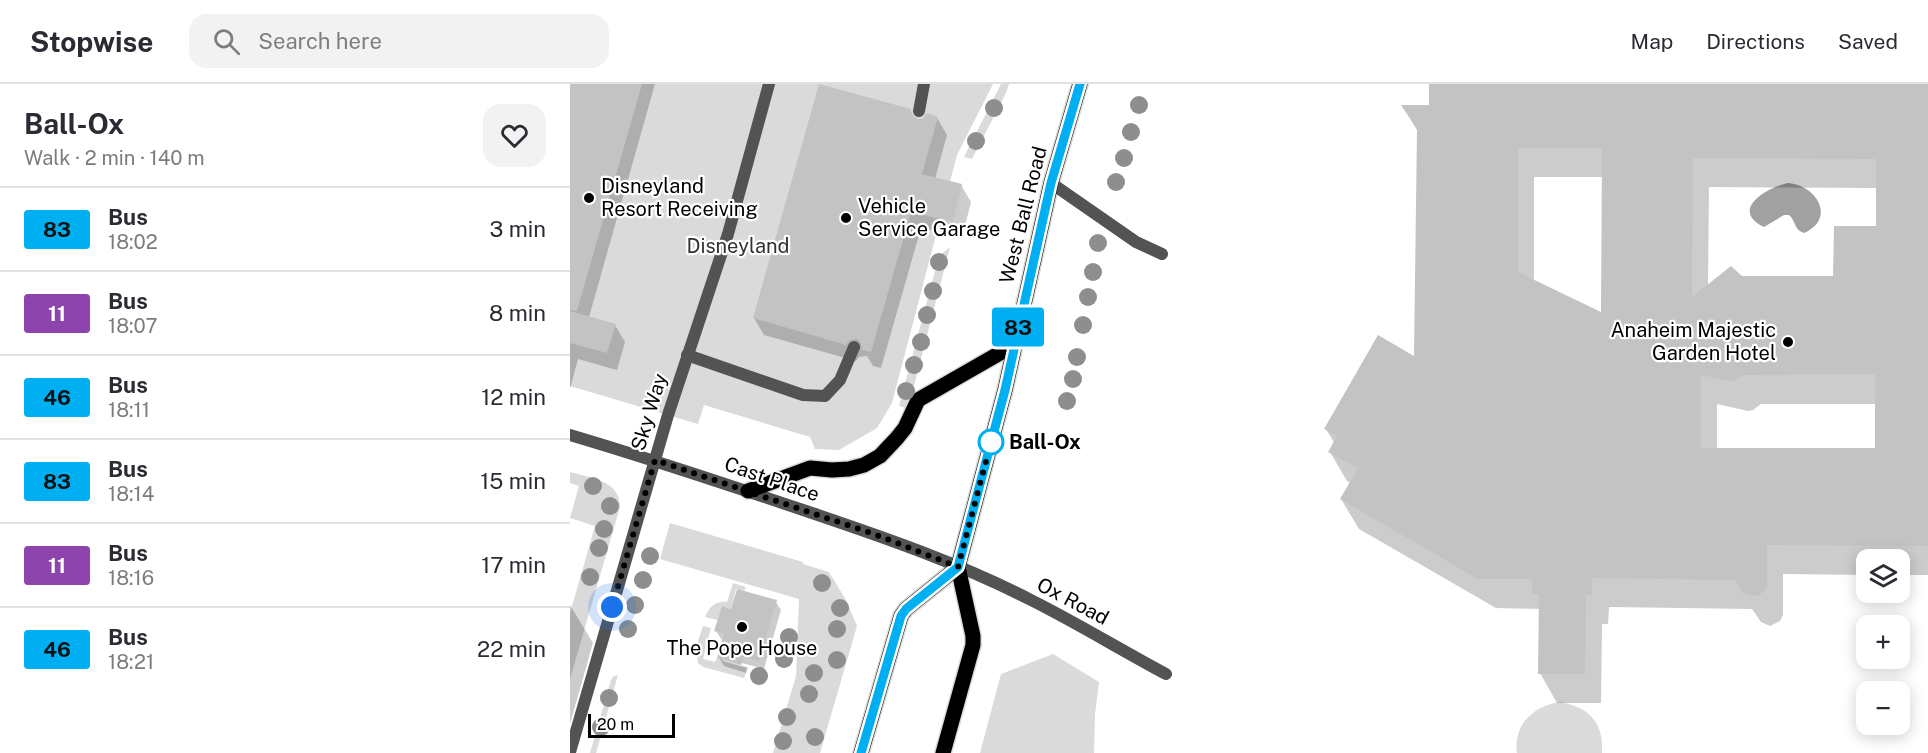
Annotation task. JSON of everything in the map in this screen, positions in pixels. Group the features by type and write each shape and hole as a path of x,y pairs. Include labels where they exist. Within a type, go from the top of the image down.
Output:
{"main road":[{"name":"West Ball Road","path":"943,753 973,645 958,567 1005,390 1051,183 1080,84"},
{"path":"748,491 810,468 832,470 864,465 880,456 897,438 905,428 918,399 1014,345"},
{"path":"861,753 901,616 906,609 958,567"}],"street":[{"name":"Sky Way","path":"570,752 687,355 728,234 769,84"},
{"path":"919,111 924,84"},
{"path":"1051,183 1136,242 1162,254"},
{"path":"687,355 803,395 825,396 840,380 854,347"},
{"name":"Cast Place","path":"570,435 748,491 874,534 958,567"},
{"name":"Ox Road","path":"958,567 1030,599 1166,674"}],"green space":[{"name":"Disneyland","path":"570,84 993,84 957,155 892,403 877,428 839,450 815,449 810,437 704,405 698,424 570,386"},
{"path":"1001,84 1009,84 1006,93 972,159 964,157"},
{"path":"950,247 908,409 899,406 939,256"},
{"path":"570,472 610,486 619,498 620,507 570,679 570,613 595,526 570,518 579,486 570,483"},
{"path":"670,523 803,562 803,564 829,572 846,600 857,626 820,753 773,753 796,676 799,599 660,559"},
{"path":"733,583 746,587 744,591 736,589 731,609 722,606 718,620 705,617 713,605 727,602"},
{"path":"703,626 711,628 703,659 715,662 717,658 748,667 744,678 703,667 698,663 696,647"},
{"path":"1053,654 1099,682 1094,753 980,753 1001,674"},
{"path":"618,675 596,753 590,753 611,680"},
{"path":"1560,702 1579,708 1593,718 1600,733 1602,753 1517,753 1518,733 1527,718 1542,708"}],"shaded area":[{"path":"1788,183 1807,190 1819,203 1821,211 1819,219 1814,227 1804,233 1798,230 1789,215 1784,215 1764,227 1750,214 1755,200 1762,194"}],"building":[{"name":"Disneyland Resort Receiving","path":"570,84 642,84 577,311 570,310"},
{"name":"Vehicle Service Garage","path":"819,84 911,109 911,114 917,119 922,119 927,113 938,117 922,174 962,184 953,222 911,212 871,352 862,350 861,343 857,339 850,340 846,345 753,318"},
{"name":"Anaheim Majestic Garden Hotel","path":"1429,84 1928,84 1928,546 1767,545 1767,585 1759,595 1752,596 1743,593 1734,580 1592,578 1592,595 1586,595 1585,674 1538,674 1539,594 1532,594 1532,579 1478,579 1340,499 1358,468 1328,452 1337,436 1324,429 1378,335 1414,356 1417,129 1401,105 1429,105","holes":["1518,148 1602,148 1601,312 1518,272","1693,158 1876,159 1876,226 1834,226 1833,276 1742,276 1731,266 1692,297","1875,374 1875,448 1701,448 1701,375 1730,381 1735,381 1743,375"]},
{"path":"570,311 616,324 607,353 570,343"},
{"name":"The Pope House","path":"737,589 777,600 759,661 744,657 741,665 717,658 724,634 714,631 722,606 731,609"}],"bus line":[{"name":"83","path":"861,753 901,616 906,609 958,567 1005,390 1051,183 1080,84"}],"place":[{"name":"Disneyland Resort Receiving","path":"589,198"},
{"name":"Vehicle Service Garage","path":"846,218"},
{"name":"Anaheim Majestic Garden Hotel","path":"1788,342"},
{"name":"Ball-Ox","path":"991,442"},
{"name":"The Pope House","path":"742,627"}],"route":[{"path":"612,607 655,460 874,534 958,567 991,442"}]}
